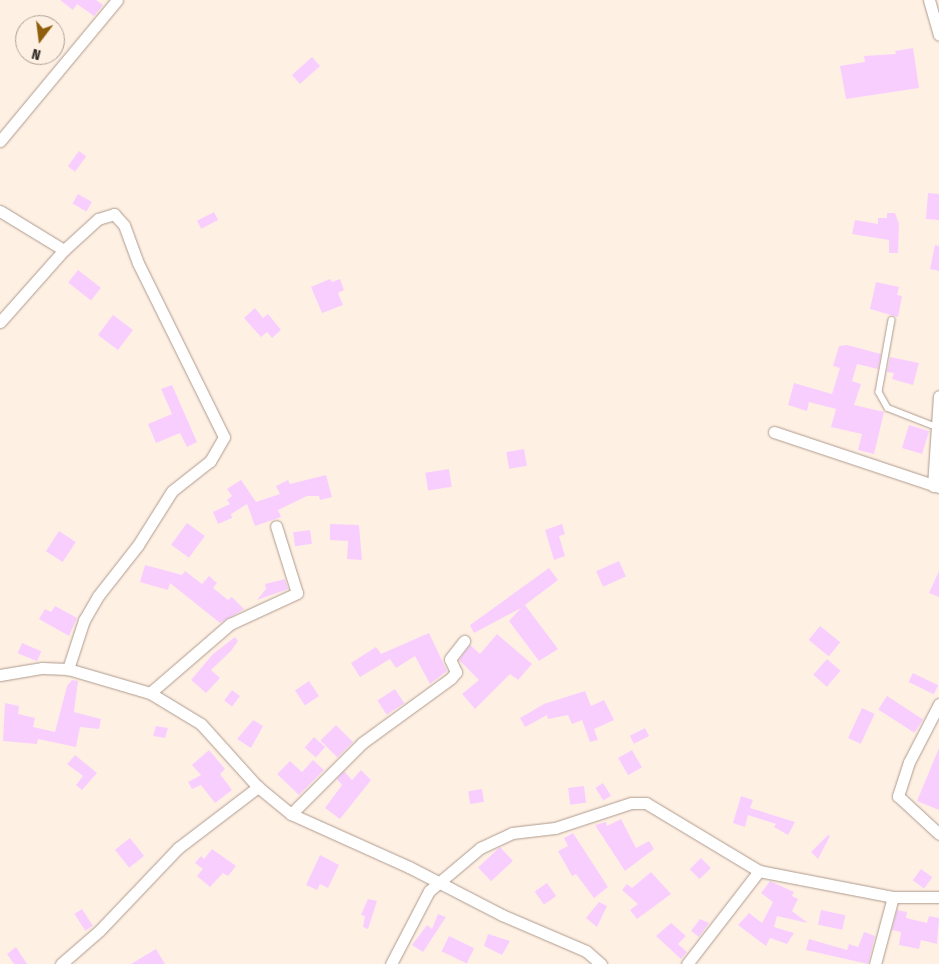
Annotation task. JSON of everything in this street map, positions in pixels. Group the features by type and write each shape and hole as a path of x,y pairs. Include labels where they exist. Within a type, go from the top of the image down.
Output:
{"street":[{"path":"0,141 117,0"},
{"path":"929,0 939,35"},
{"path":"0,211 64,250"},
{"path":"0,322 64,250 98,219 114,214 124,225 138,263 224,437 210,461 172,491 138,545 98,596 84,620 68,669"},
{"path":"774,432 936,486 934,426 939,396"},
{"path":"150,693 230,624 297,593 276,526"},
{"path":"291,814 362,743 451,678 456,672 450,659 464,641"},
{"path":"0,675 42,668 68,669 150,693 201,724 258,787 291,814 586,950 601,964"},
{"path":"939,704 909,762 898,796 939,834"},
{"path":"61,964 99,931 178,848 258,787"},
{"path":"391,964 415,916 438,883 480,848 503,836 555,828 639,802 758,871 893,897 939,896"},
{"path":"687,964 758,871"},
{"path":"875,964 893,897"}],"lane":[{"path":"892,320 879,392 888,408 934,426"}],"building":[{"path":"60,0 96,0 103,5 94,16 77,4 73,10"},
{"path":"913,48 919,88 846,99 840,66 865,62 864,56 896,54 895,51"},
{"path":"312,57 320,66 300,84 292,75"},
{"path":"79,151 86,156 75,172 68,166"},
{"path":"928,193 939,194 939,220 926,219"},
{"path":"78,194 92,202 86,212 72,204"},
{"path":"214,212 218,220 201,229 197,221"},
{"path":"887,213 895,213 899,224 898,253 889,253 889,240 852,234 855,220 878,224 878,218 887,218"},
{"path":"935,245 939,246 939,271 930,269"},
{"path":"78,270 101,288 91,300 68,283"},
{"path":"330,279 332,282 340,279 344,290 338,293 343,305 322,313 311,287"},
{"path":"876,282 899,287 897,295 902,296 898,317 870,309"},
{"path":"255,308 263,318 268,314 281,330 272,338 267,332 261,337 244,318"},
{"path":"113,315 133,330 118,350 98,335"},
{"path":"847,345 881,354 878,369 857,364 852,381 861,384 854,405 884,412 874,454 858,450 862,434 831,427 836,409 809,402 807,411 788,405 794,383 832,394 840,368 833,366 839,346"},
{"path":"890,357 919,363 913,385 892,379 894,373 887,372"},
{"path":"172,385 197,442 187,447 180,433 156,443 148,424 172,414 161,389"},
{"path":"909,425 929,431 922,454 902,448"},
{"path":"524,449 527,466 509,469 506,452"},
{"path":"449,469 452,487 428,491 425,473"},
{"path":"326,475 332,497 320,500 319,496 307,496 278,510 281,517 255,526 247,504 231,514 232,518 218,524 213,512 230,504 227,500 232,496 227,489 241,480 256,502 280,494 276,486 288,480 290,484"},
{"path":"187,523 205,536 189,558 171,545"},
{"path":"330,524 359,525 362,560 347,559 348,541 330,540"},
{"path":"562,524 565,534 559,536 565,556 554,560 545,530"},
{"path":"310,530 312,544 295,546 293,532"},
{"path":"59,531 76,542 63,562 46,551"},
{"path":"619,561 626,577 603,587 596,571"},
{"path":"145,565 182,575 185,571 202,584 209,576 217,583 213,588 228,600 232,597 244,609 220,623 170,583 168,590 140,582"},
{"path":"549,568 558,580 525,605 558,649 539,661 509,621 521,608 474,633 470,625"},
{"path":"939,571 939,597 929,593"},
{"path":"285,579 288,589 257,600 266,589 265,584"},
{"path":"55,606 77,618 69,636 39,619 45,609 51,612"},
{"path":"820,626 840,642 829,656 809,640"},
{"path":"429,633 447,671 430,684 415,656 396,668 390,659 360,677 351,663 376,647 381,654"},
{"path":"497,634 532,664 518,680 510,674 475,709 462,694 479,680 459,660 470,645 480,654"},
{"path":"235,637 238,641 231,651 211,670 220,678 206,693 191,680 213,654"},
{"path":"22,643 41,651 37,661 18,653"},
{"path":"827,659 841,671 827,687 813,675"},
{"path":"913,673 938,685 934,694 909,682"},
{"path":"72,680 78,681 74,712 101,719 99,729 80,727 76,747 38,739 37,744 3,741 5,703 19,706 18,714 35,718 33,727 55,732 67,686"},
{"path":"309,681 319,696 305,705 295,691"},
{"path":"395,689 404,703 387,715 377,700"},
{"path":"232,690 240,696 232,706 224,700"},
{"path":"585,691 591,706 604,700 614,720 594,729 598,740 590,742 582,720 572,724 568,715 548,719 547,715 525,727 520,718 544,704"},
{"path":"887,696 923,719 914,733 878,709"},
{"path":"862,708 875,714 861,744 848,738"},
{"path":"253,720 263,726 251,748 237,739"},
{"path":"336,725 353,742 337,758 320,741"},
{"path":"156,726 168,728 165,738 153,736"},
{"path":"645,728 649,736 634,744 630,736"},
{"path":"314,737 325,747 316,757 305,747"},
{"path":"939,748 939,810 917,801"},
{"path":"209,750 225,769 220,774 232,790 215,803 201,785 192,789 188,782 201,775 192,765"},
{"path":"632,750 642,767 628,775 618,758"},
{"path":"75,755 97,773 82,790 76,785 83,776 67,764"},
{"path":"313,760 324,770 299,795 277,774 290,761 302,772"},
{"path":"361,770 371,780 340,819 325,808 342,785 337,779 344,771 352,780"},
{"path":"603,783 611,796 603,800 595,788"},
{"path":"584,786 586,803 570,805 568,788"},
{"path":"482,789 484,802 470,804 468,791"},
{"path":"741,796 753,800 750,808 795,822 788,835 774,827 776,824 748,815 745,827 733,823"},
{"path":"621,819 636,848 649,841 654,849 625,871 595,825 606,822 607,826"},
{"path":"573,833 608,887 594,898 576,874 572,876 558,851 568,846 564,838"},
{"path":"828,835 830,836 818,859 811,852"},
{"path":"130,838 144,856 129,868 115,850"},
{"path":"500,847 513,861 491,881 478,867"},
{"path":"212,849 236,866 228,876 223,873 210,887 197,876 203,869 195,863 201,856 204,859"},
{"path":"320,855 339,865 328,888 320,884 317,890 306,885"},
{"path":"701,858 711,868 700,879 690,869"},
{"path":"921,869 932,877 924,889 913,880"},
{"path":"651,872 671,894 637,919 630,910 638,904 622,890 627,884 632,888"},
{"path":"770,881 794,892 792,896 798,899 792,911 808,923 777,916 774,927 794,933 787,944 770,938 766,946 738,925 749,913 762,923 773,902 761,893"},
{"path":"547,883 556,896 544,905 535,892"},
{"path":"368,899 377,901 368,929 363,927 365,916 361,915"},
{"path":"599,902 607,906 597,927 586,918"},
{"path":"82,909 93,926 85,931 74,914"},
{"path":"821,910 845,915 842,930 818,925"},
{"path":"897,910 907,912 906,918 927,923 929,916 939,918 937,944 921,940 919,949 899,945 901,932 892,930"},
{"path":"438,914 446,917 423,952 412,945 427,925 432,929"},
{"path":"700,919 709,923 699,937 691,931"},
{"path":"671,923 686,936 678,944 687,952 681,959 656,936"},
{"path":"864,932 875,936 868,964 806,950 809,939 847,950 849,944 858,947"},
{"path":"488,934 510,941 502,955 484,946"},
{"path":"449,936 474,948 467,964 442,951"},
{"path":"16,947 27,964 14,964 7,954"},
{"path":"156,949 165,964 131,964"}]}
